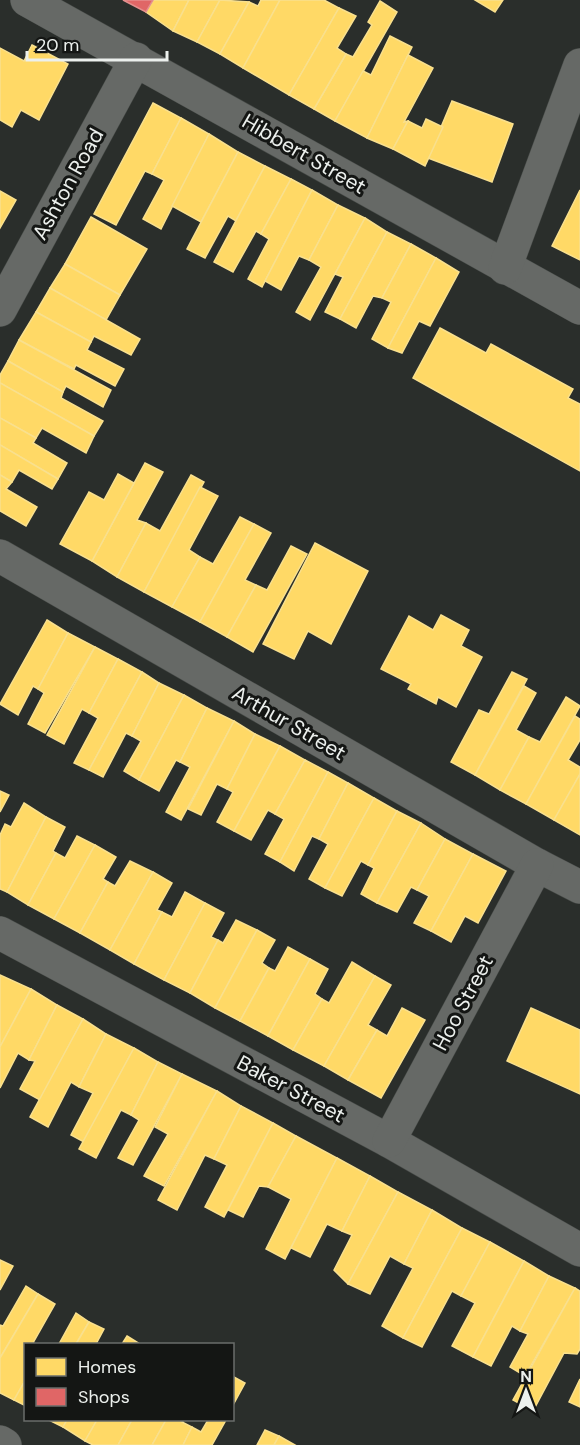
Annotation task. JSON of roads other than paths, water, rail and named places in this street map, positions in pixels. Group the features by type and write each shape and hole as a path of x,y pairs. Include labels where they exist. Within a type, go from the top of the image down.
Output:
{"street":[{"name":"Hibbert Street","path":"27,0 580,308"},
{"name":"Ashton Road","path":"0,310 136,59"},
{"path":"505,268 580,65"},
{"name":"Arthur Street","path":"0,556 537,865 580,887"},
{"name":"Hoo Street","path":"389,1141 537,865"},
{"name":"Baker Street","path":"0,933 389,1141 580,1250"},
{"path":"0,1442 5,1445"}]}
